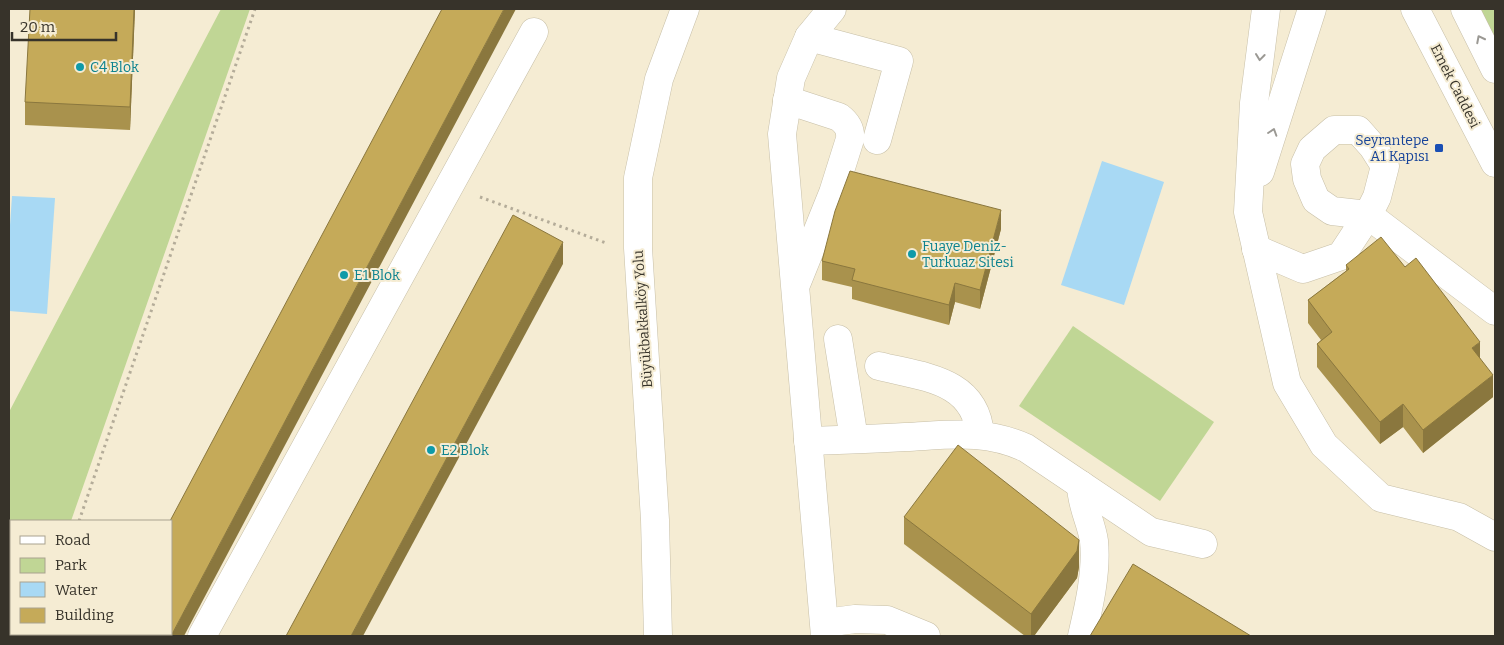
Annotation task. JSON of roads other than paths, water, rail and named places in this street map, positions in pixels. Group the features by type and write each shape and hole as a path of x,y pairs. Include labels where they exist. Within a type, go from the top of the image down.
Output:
{"street":[{"name":"Büyükbakkalköy Yolu","path":"658,636 655,520 638,248 638,178 659,78 685,9"},
{"path":"832,9 809,37 792,78 782,134 825,629 855,619 887,620 926,636"},
{"path":"1266,9 1254,103 1248,212 1286,383 1324,445 1381,498 1459,517 1495,537"},
{"path":"1248,212 1315,9"},
{"path":"1394,9 1417,13"},
{"path":"1464,9 1495,69"},
{"name":"Emek Caddesi","path":"1417,13 1495,163"},
{"path":"202,636 534,32"},
{"path":"809,37 899,61 877,140"},
{"path":"787,100 839,117 844,121 850,133 850,139 833,193 794,288"},
{"path":"1256,249 1303,269 1340,256 1368,215 1495,310"},
{"path":"838,339 854,439"},
{"path":"879,366 938,380 953,387 964,396 974,411 979,422 980,435"},
{"path":"808,441 980,435 1011,441 1026,448 1151,532 1203,544"},
{"path":"1081,485 1081,496 1091,526 1094,554 1091,592 1082,636"}],"water":[{"path":"1102,161 1164,182 1124,305 1061,285"},
{"path":"12,196 55,198 47,314 9,311 9,240"}],"place":[{"name":"C4 Blok","path":"80,67"},
{"name":"Seyrantepe A1 Kapısı","path":"1439,148"},
{"name":"Fuaye Deniz- Turkuaz Sitesi","path":"912,254"},
{"name":"E1 Blok","path":"344,275"},
{"name":"E2 Blok","path":"431,450"}]}
